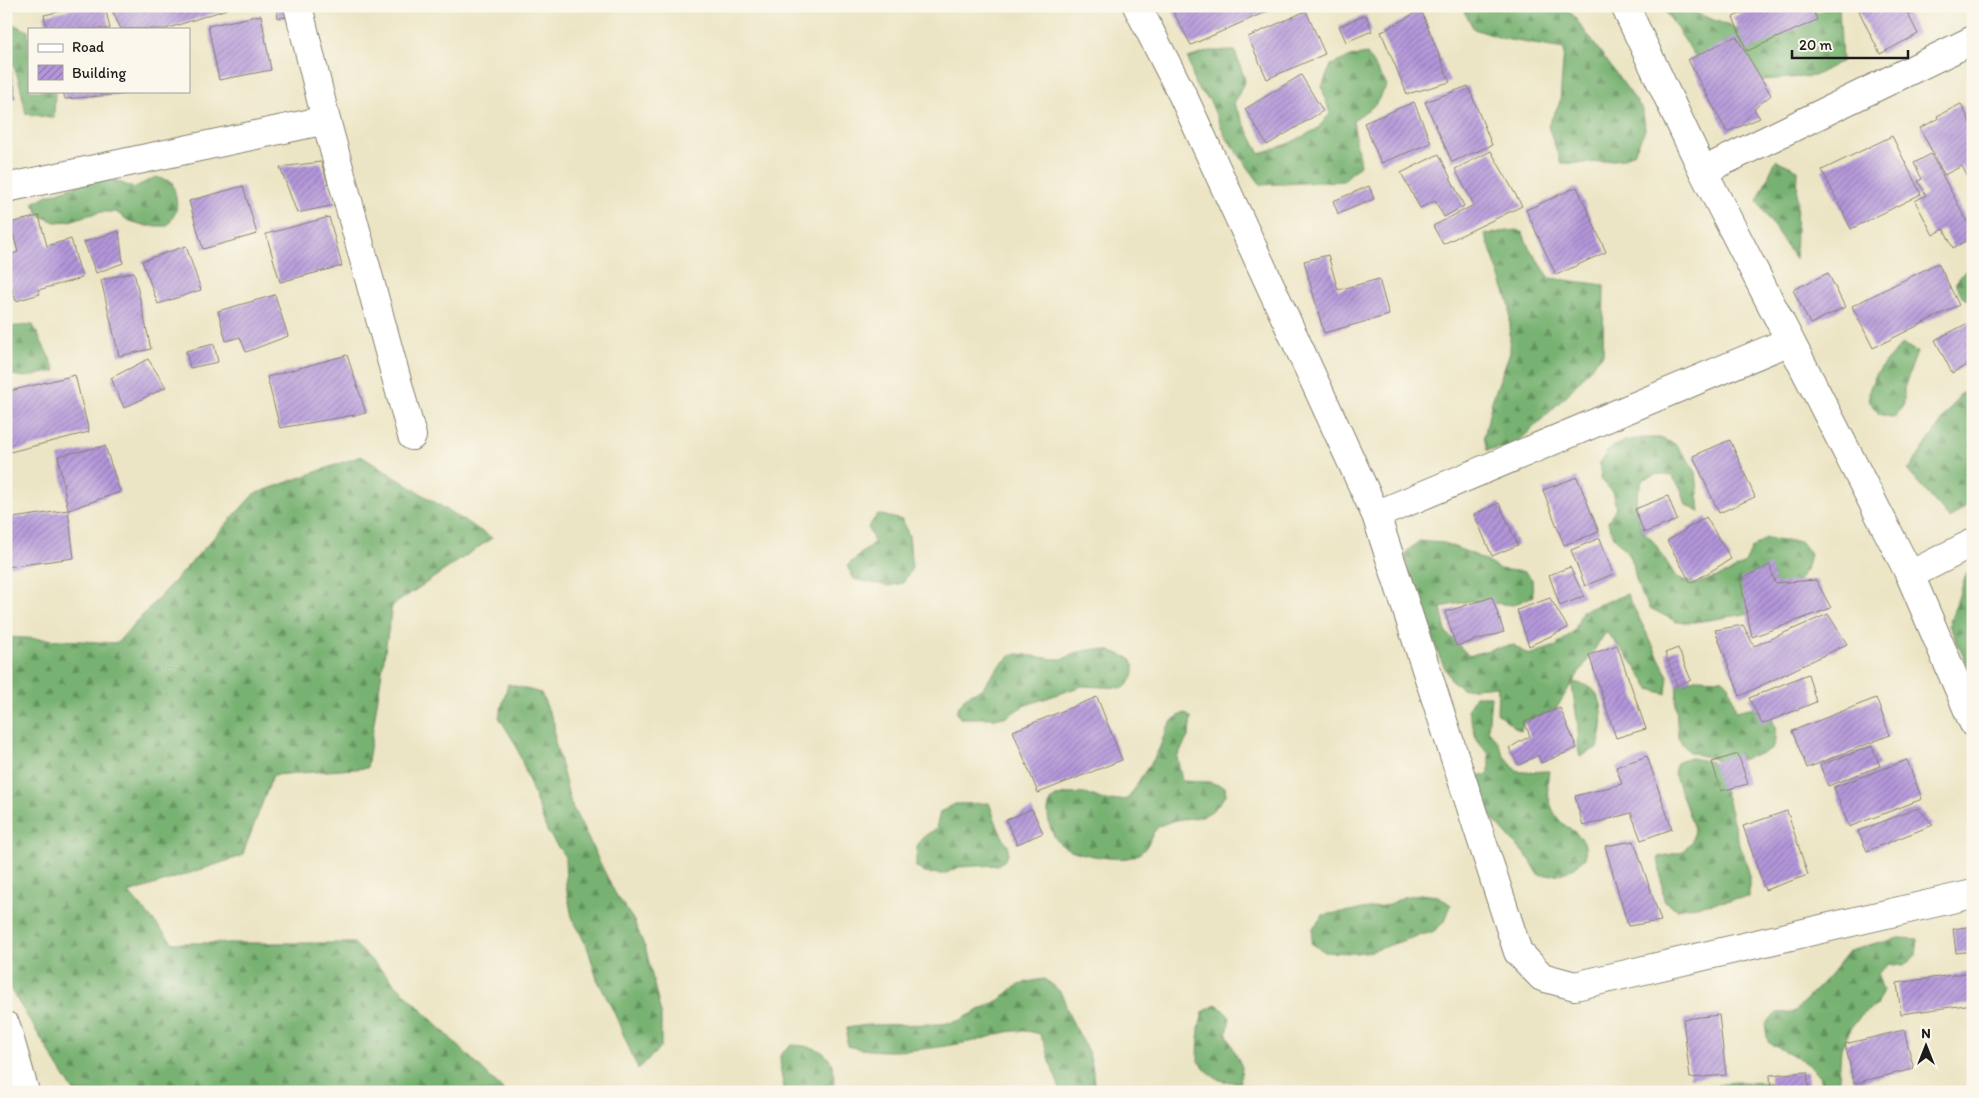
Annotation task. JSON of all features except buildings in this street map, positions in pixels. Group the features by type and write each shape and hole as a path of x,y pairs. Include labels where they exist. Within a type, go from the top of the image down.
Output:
{"street":[{"path":"298,6 326,120 412,436"},
{"path":"1137,6 1183,96 1376,515 1518,952 1542,977 1575,986 1973,894"},
{"path":"1625,6 1703,171 1910,576 1972,723"},
{"path":"1703,171 1973,40"},
{"path":"6,188 326,120"},
{"path":"1376,515 1790,341"},
{"path":"1910,576 1973,543"},
{"path":"6,1026 25,1092"}],"green space":[{"path":"1457,6 1562,6 1573,15 1643,110 1645,130 1634,153 1622,159 1587,163 1561,163 1548,126 1560,102 1564,49 1504,39 1474,29 1462,8"},
{"path":"1662,6 1688,6 1691,11 1737,29 1839,7 1842,61 1814,76 1751,81 1699,62"},
{"path":"6,21 28,31 28,92 55,92 54,118 26,114 19,80 6,48"},
{"path":"1210,51 1235,51 1245,80 1234,104 1260,154 1290,143 1317,129 1330,114 1322,87 1331,65 1350,57 1367,54 1387,85 1375,105 1353,120 1360,165 1343,181 1261,185 1225,136 1210,101 1195,85 1188,58"},
{"path":"1776,160 1798,170 1795,259 1757,201"},
{"path":"156,177 172,182 176,195 176,210 167,226 147,226 129,221 116,212 100,212 69,221 55,222 39,215 33,203 48,195 99,178 117,181 133,188"},
{"path":"1516,230 1523,233 1528,246 1550,278 1604,285 1603,354 1566,396 1513,447 1487,450 1484,437 1492,401 1510,352 1510,306 1485,234"},
{"path":"1973,264 1973,302 1962,297 1956,282"},
{"path":"33,325 56,371 25,377 6,374 6,327"},
{"path":"1903,344 1917,352 1904,388 1904,404 1895,418 1879,414 1870,401 1869,394 1874,378 1879,370"},
{"path":"1973,392 1973,500 1950,519 1908,471 1961,393"},
{"path":"1641,438 1660,438 1675,444 1696,472 1700,512 1686,505 1681,489 1672,476 1658,474 1643,479 1636,500 1638,518 1644,533 1648,535 1658,548 1676,577 1696,584 1731,572 1745,563 1752,548 1766,538 1800,541 1810,554 1806,570 1796,583 1759,612 1695,622 1677,622 1650,608 1641,595 1633,563 1624,548 1614,537 1608,522 1616,507 1612,492 1601,479 1600,462 1609,449 1624,441"},
{"path":"361,456 492,538 392,606 367,768 273,775 242,856 129,893 173,943 354,943 505,1092 74,1092 6,982 6,637 117,643 254,494"},
{"path":"878,514 902,520 909,536 912,568 903,583 887,586 854,579 847,566 874,542 868,527"},
{"path":"1419,541 1444,543 1475,555 1499,569 1525,572 1532,579 1533,596 1513,605 1471,601 1441,607 1446,632 1469,656 1514,645 1528,655 1556,646 1575,630 1582,611 1627,594 1668,676 1666,694 1650,689 1632,662 1606,632 1573,682 1588,686 1599,698 1602,723 1598,747 1580,757 1572,683 1556,709 1524,722 1520,731 1497,713 1498,686 1462,689 1451,680 1439,656 1421,598 1409,575 1405,553"},
{"path":"1973,568 1973,677 1949,625 1967,572"},
{"path":"1095,649 1112,651 1131,659 1134,675 1124,688 1082,686 1023,706 1008,716 999,718 960,718 956,711 966,696 982,689 998,667 1011,655 1019,654 1063,659 1078,652"},
{"path":"1697,678 1723,679 1729,685 1736,711 1756,708 1768,714 1772,719 1775,731 1774,744 1771,750 1738,761 1720,761 1689,752 1678,738 1677,686"},
{"path":"508,684 541,693 554,723 555,742 571,804 615,893 634,921 646,950 661,1014 661,1047 638,1069 613,1010 597,979 588,949 572,917 566,887 565,857 547,831 516,745 499,717"},
{"path":"1475,696 1491,696 1488,730 1498,742 1504,756 1515,769 1521,772 1549,771 1548,791 1550,804 1560,821 1579,836 1585,844 1585,858 1569,870 1554,875 1539,875 1530,860 1467,791 1474,776 1489,774 1489,754 1477,741 1468,709"},
{"path":"1185,713 1191,718 1189,735 1177,757 1182,781 1209,782 1225,787 1226,795 1218,805 1204,816 1174,821 1158,827 1142,851 1127,858 1085,854 1076,852 1059,843 1049,822 1048,808 1052,800 1059,796 1073,794 1092,795 1103,800 1127,799 1155,756 1169,725 1178,716"},
{"path":"1691,758 1712,762 1727,798 1749,872 1749,897 1677,909 1664,901 1658,857 1682,852 1692,841 1694,829 1674,773 1677,762"},
{"path":"989,803 999,830 1008,846 1008,854 1004,861 997,865 959,867 944,874 925,873 916,867 918,844 924,836 936,829 940,812 955,804"},
{"path":"1420,894 1438,896 1451,905 1445,921 1433,932 1372,951 1356,953 1325,952 1311,943 1313,928 1323,915 1389,905 1403,897"},
{"path":"1899,938 1918,939 1916,955 1904,966 1889,964 1877,974 1883,990 1876,1006 1862,1014 1852,1027 1841,1048 1838,1092 1824,1092 1820,1078 1809,1065 1768,1042 1765,1024 1777,1013 1794,1012 1828,977 1849,951"},
{"path":"1044,979 1052,984 1063,997 1071,1019 1087,1050 1092,1065 1095,1092 1060,1092 1040,1034 1012,1031 979,1040 939,1047 892,1051 877,1051 847,1046 847,1028 867,1025 942,1024 958,1021 1001,999 1013,988 1027,982"},
{"path":"1217,1004 1230,1017 1227,1035 1242,1067 1240,1082 1216,1078 1198,1060 1199,1028 1203,1012"},
{"path":"792,1045 811,1047 827,1056 834,1071 834,1092 785,1092 780,1055"},
{"path":"1723,1083 1772,1083 1777,1092 1703,1092"}]}
